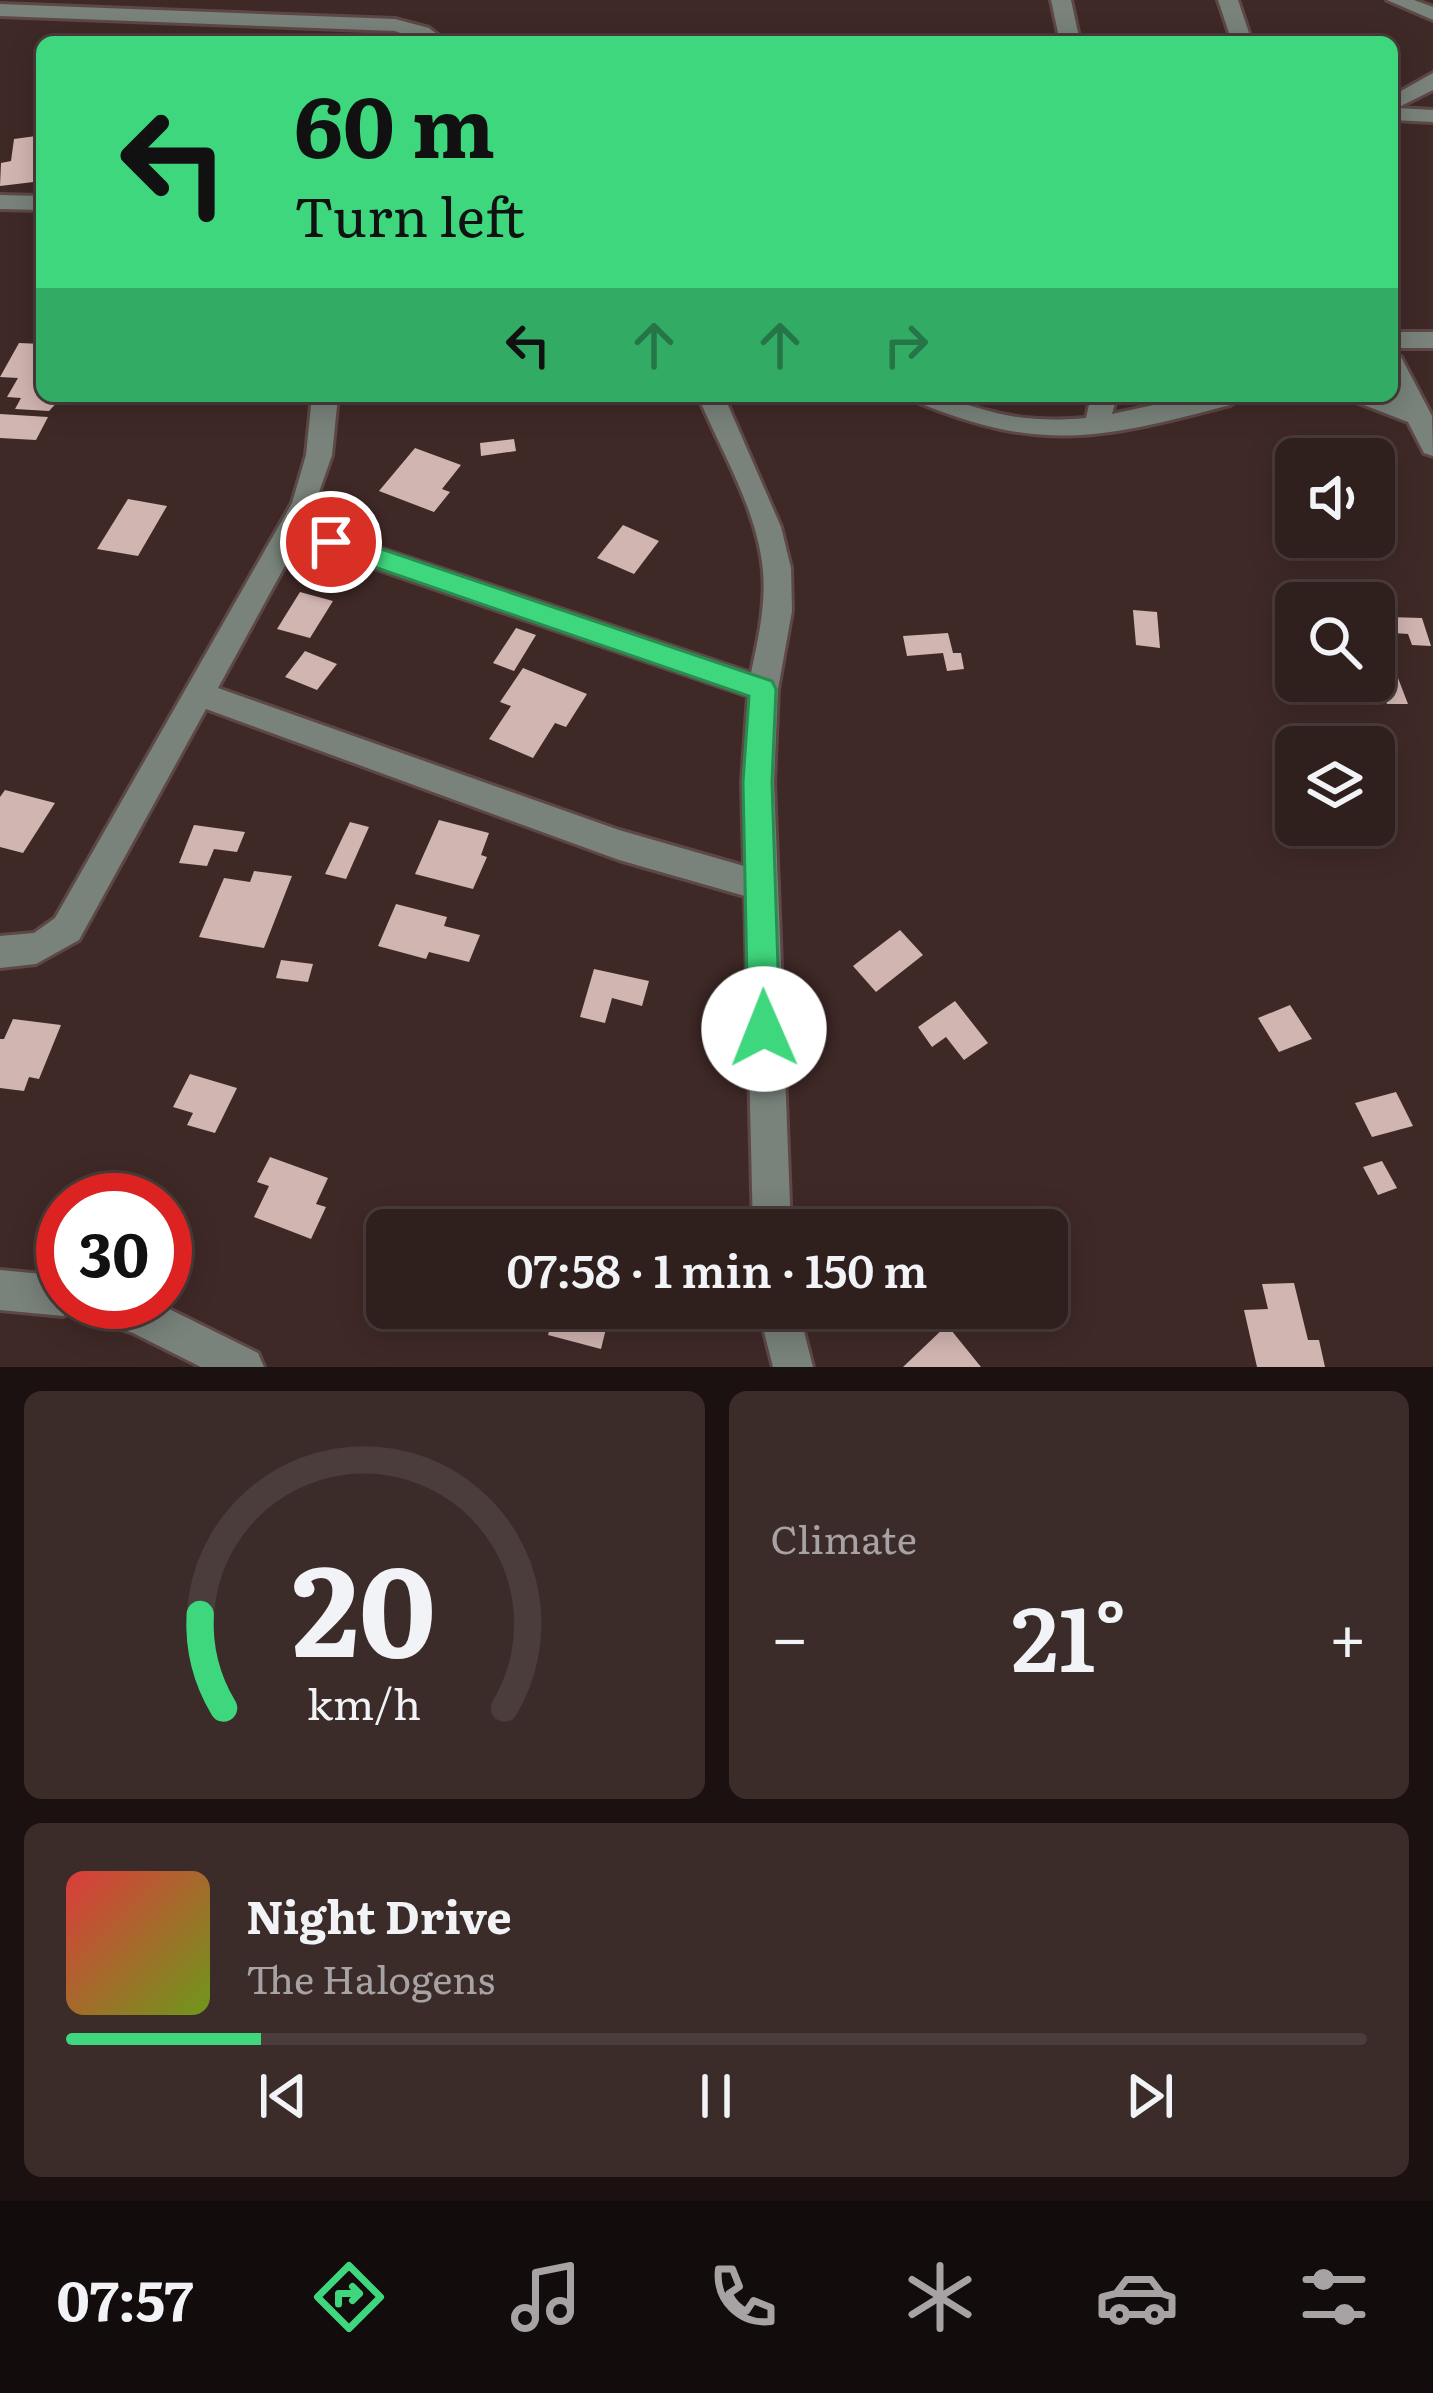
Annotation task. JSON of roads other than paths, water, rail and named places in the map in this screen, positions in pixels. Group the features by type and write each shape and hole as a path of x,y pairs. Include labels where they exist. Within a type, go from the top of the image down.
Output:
{"street":[{"path":"1061,0 1069,36"},
{"path":"1228,0 1240,36"},
{"path":"1397,0 1433,14"},
{"path":"0,10 394,25 428,36"},
{"path":"1398,101 1416,94 1433,79"},
{"path":"1398,115 1433,116"},
{"path":"0,202 36,203"},
{"path":"1398,340 1433,340"},
{"path":"1398,375 1433,446"},
{"path":"0,952 26,953 51,944 68,928 292,529 314,479 324,402"},
{"path":"714,402 767,527 777,568 778,611 763,689 758,782 771,1209"},
{"path":"941,402 990,421 1096,429 1206,402"},
{"path":"1096,429 1103,402"},
{"path":"1380,402 1418,416"},
{"path":"292,529 763,689"},
{"path":"202,695 619,845 761,886"},
{"path":"0,1290 36,1293"},
{"path":"167,1329 244,1367"},
{"path":"784,1329 794,1367"}]}
